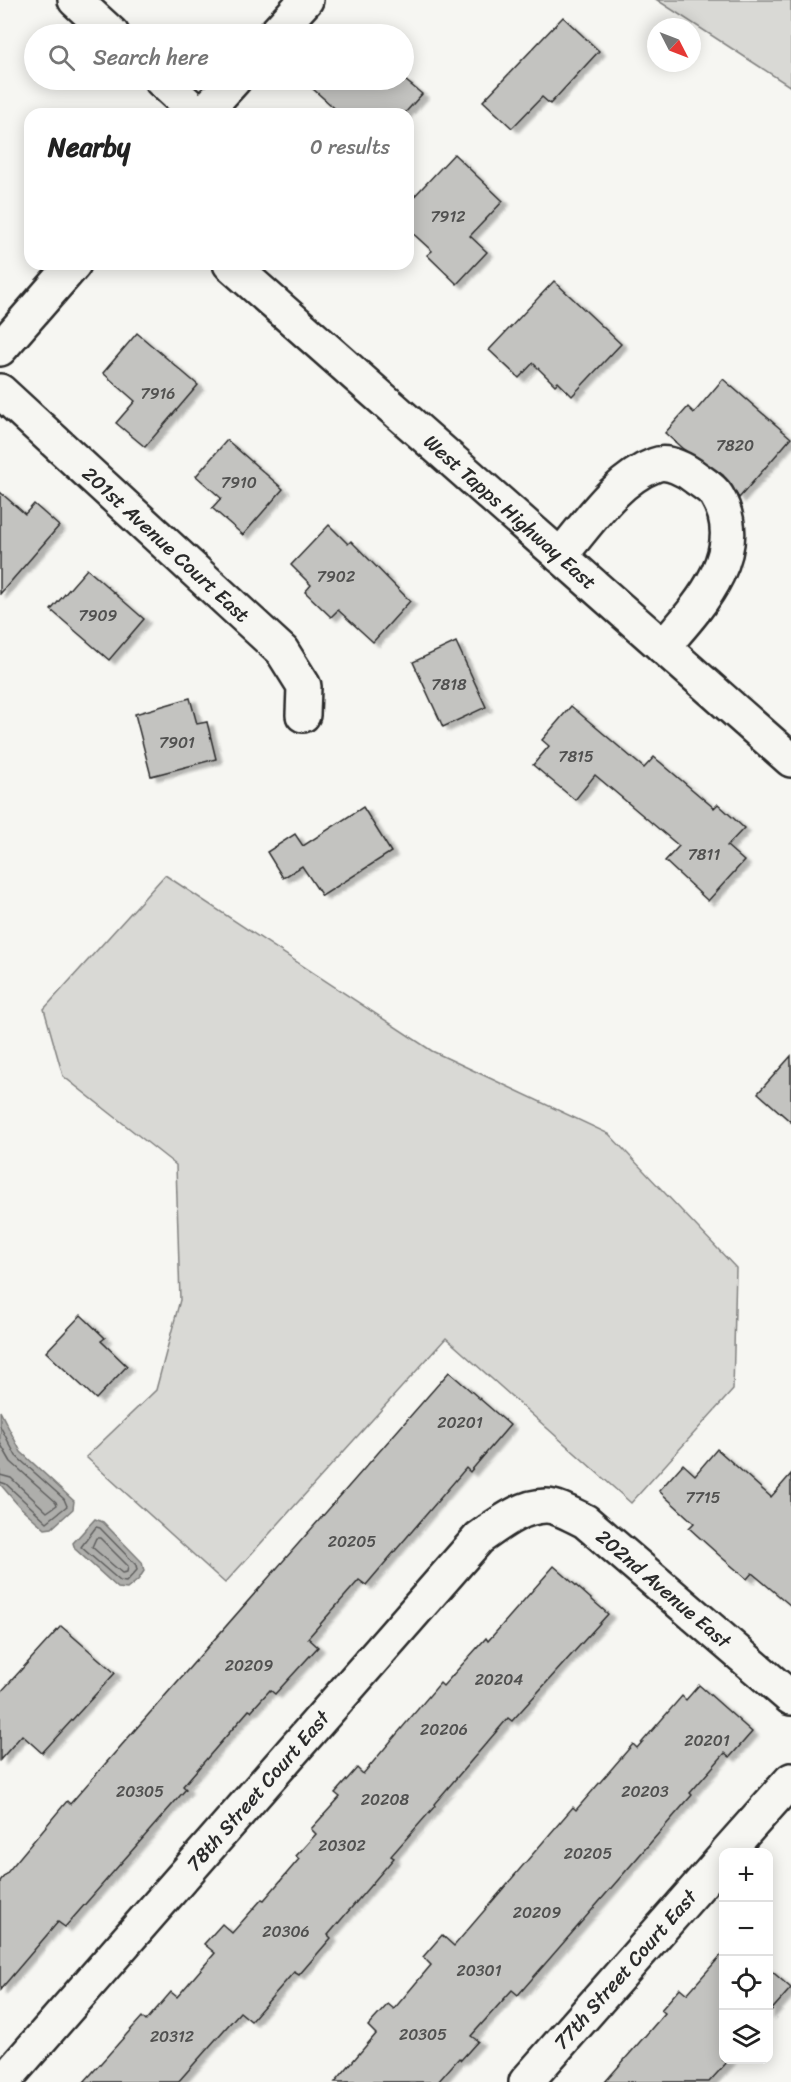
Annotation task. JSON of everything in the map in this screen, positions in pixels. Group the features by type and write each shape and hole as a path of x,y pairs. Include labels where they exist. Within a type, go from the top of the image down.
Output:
{"street":[{"path":"75,0 101,24"},
{"path":"284,24 306,0"},
{"path":"172,90 193,108"},
{"path":"206,108 224,90"},
{"path":"0,349 69,270"},
{"name":"West Tapps Highway East","path":"237,270 791,760"},
{"name":"201st Avenue Court East","path":"0,391 282,651 304,686 303,715"},
{"path":"560,556 626,481 657,463 684,468 716,494 730,528 723,565 697,608 663,646"},
{"name":"202nd Avenue East","path":"522,1512 546,1506 585,1521 791,1698"},
{"name":"78th Street Court East","path":"3,2082 479,1538 501,1522 522,1512"},
{"path":"731,1848 791,1780"},
{"name":"77th Street Court East","path":"526,2082 719,1862"}],"shaded area":[{"path":"657,0 791,0 791,87 701,29 701,18 685,18"},
{"path":"165,875 432,1051 609,1134 736,1268 733,1390 631,1503 446,1338 225,1583 86,1457 156,1390 180,1300 176,1165 63,1076 44,1009"}],"water":[{"path":"0,1411 21,1452 74,1501 73,1509 52,1528 45,1529 18,1505 0,1484"},
{"path":"95,1519 103,1522 142,1562 144,1571 138,1580 127,1589 118,1588 75,1549 73,1543"}],"building":[{"path":"563,17 599,51 550,104 542,97 512,128 483,101"},
{"path":"414,87 422,94 409,108 334,108 314,90 414,90"},
{"path":"454,154 503,201 470,236 487,252 457,284 427,255 432,251 414,234 414,197"},
{"path":"554,281 621,344 572,396 558,382 555,385 533,363 519,378 489,350"},
{"path":"137,333 198,385 145,447 116,423 135,401 103,373"},
{"path":"723,379 791,438 739,498 723,475 683,449 665,433 688,407 694,413"},
{"path":"227,440 283,489 243,535 212,508 221,498 196,476"},
{"path":"0,492 25,514 34,504 59,526 0,594"},
{"path":"329,525 348,544 351,541 410,601 373,642 338,610 331,617 305,592 311,585 291,565"},
{"path":"87,569 144,619 109,660 51,610"},
{"path":"456,642 486,707 443,727 413,662"},
{"path":"190,698 197,724 207,722 216,759 151,776 135,714"},
{"path":"571,706 644,768 654,757 714,808 718,804 744,828 727,846 744,861 708,901 665,861 679,846 595,775 575,800 533,765 549,746 542,740"},
{"path":"363,807 391,852 322,896 302,866 283,878 267,852 295,834 303,846"},
{"path":"791,1056 791,1122 758,1093"},
{"path":"81,1315 105,1338 101,1341 127,1366 96,1399 46,1352"},
{"path":"449,1372 510,1425 470,1472 466,1468 366,1585 359,1580 308,1638 318,1647 275,1694 270,1690 251,1711 249,1710 183,1786 186,1789 65,1927 58,1922 0,1990 0,1881 67,1801 70,1804"},
{"path":"717,1449 771,1497 791,1474 791,1606 752,1573 747,1579 720,1556 689,1528 694,1523 659,1491 683,1464 695,1475"},
{"path":"554,1566 608,1614 512,1721 508,1718 434,1804 435,1806 391,1856 394,1858 328,1935 331,1938 299,1975 294,1972 251,2021 240,2012 178,2082 84,2082 142,2017 146,2021 171,1992 177,1997 215,1953 204,1944 222,1924 232,1933 299,1859 296,1856 316,1834 311,1829 340,1797 335,1793 357,1768 363,1774 440,1683 443,1686 486,1638 488,1641"},
{"path":"61,1626 115,1673 42,1753 22,1735 0,1760 0,1693"},
{"path":"699,1685 752,1732 730,1757 725,1753 690,1793 692,1795 518,1995 512,1990 471,2036 478,2041 461,2060 459,2058 438,2082 335,2082 376,2034 368,2026 388,2004 394,2009 431,1965 423,1957 442,1935 454,1946 573,1807 576,1810 633,1744 637,1748 682,1696 686,1700"},
{"path":"719,1958 719,2064 725,2064 709,2082 605,2082 665,2013 661,2010 680,1988 687,1994"},
{"path":"773,1972 791,1988 773,2008"}]}
